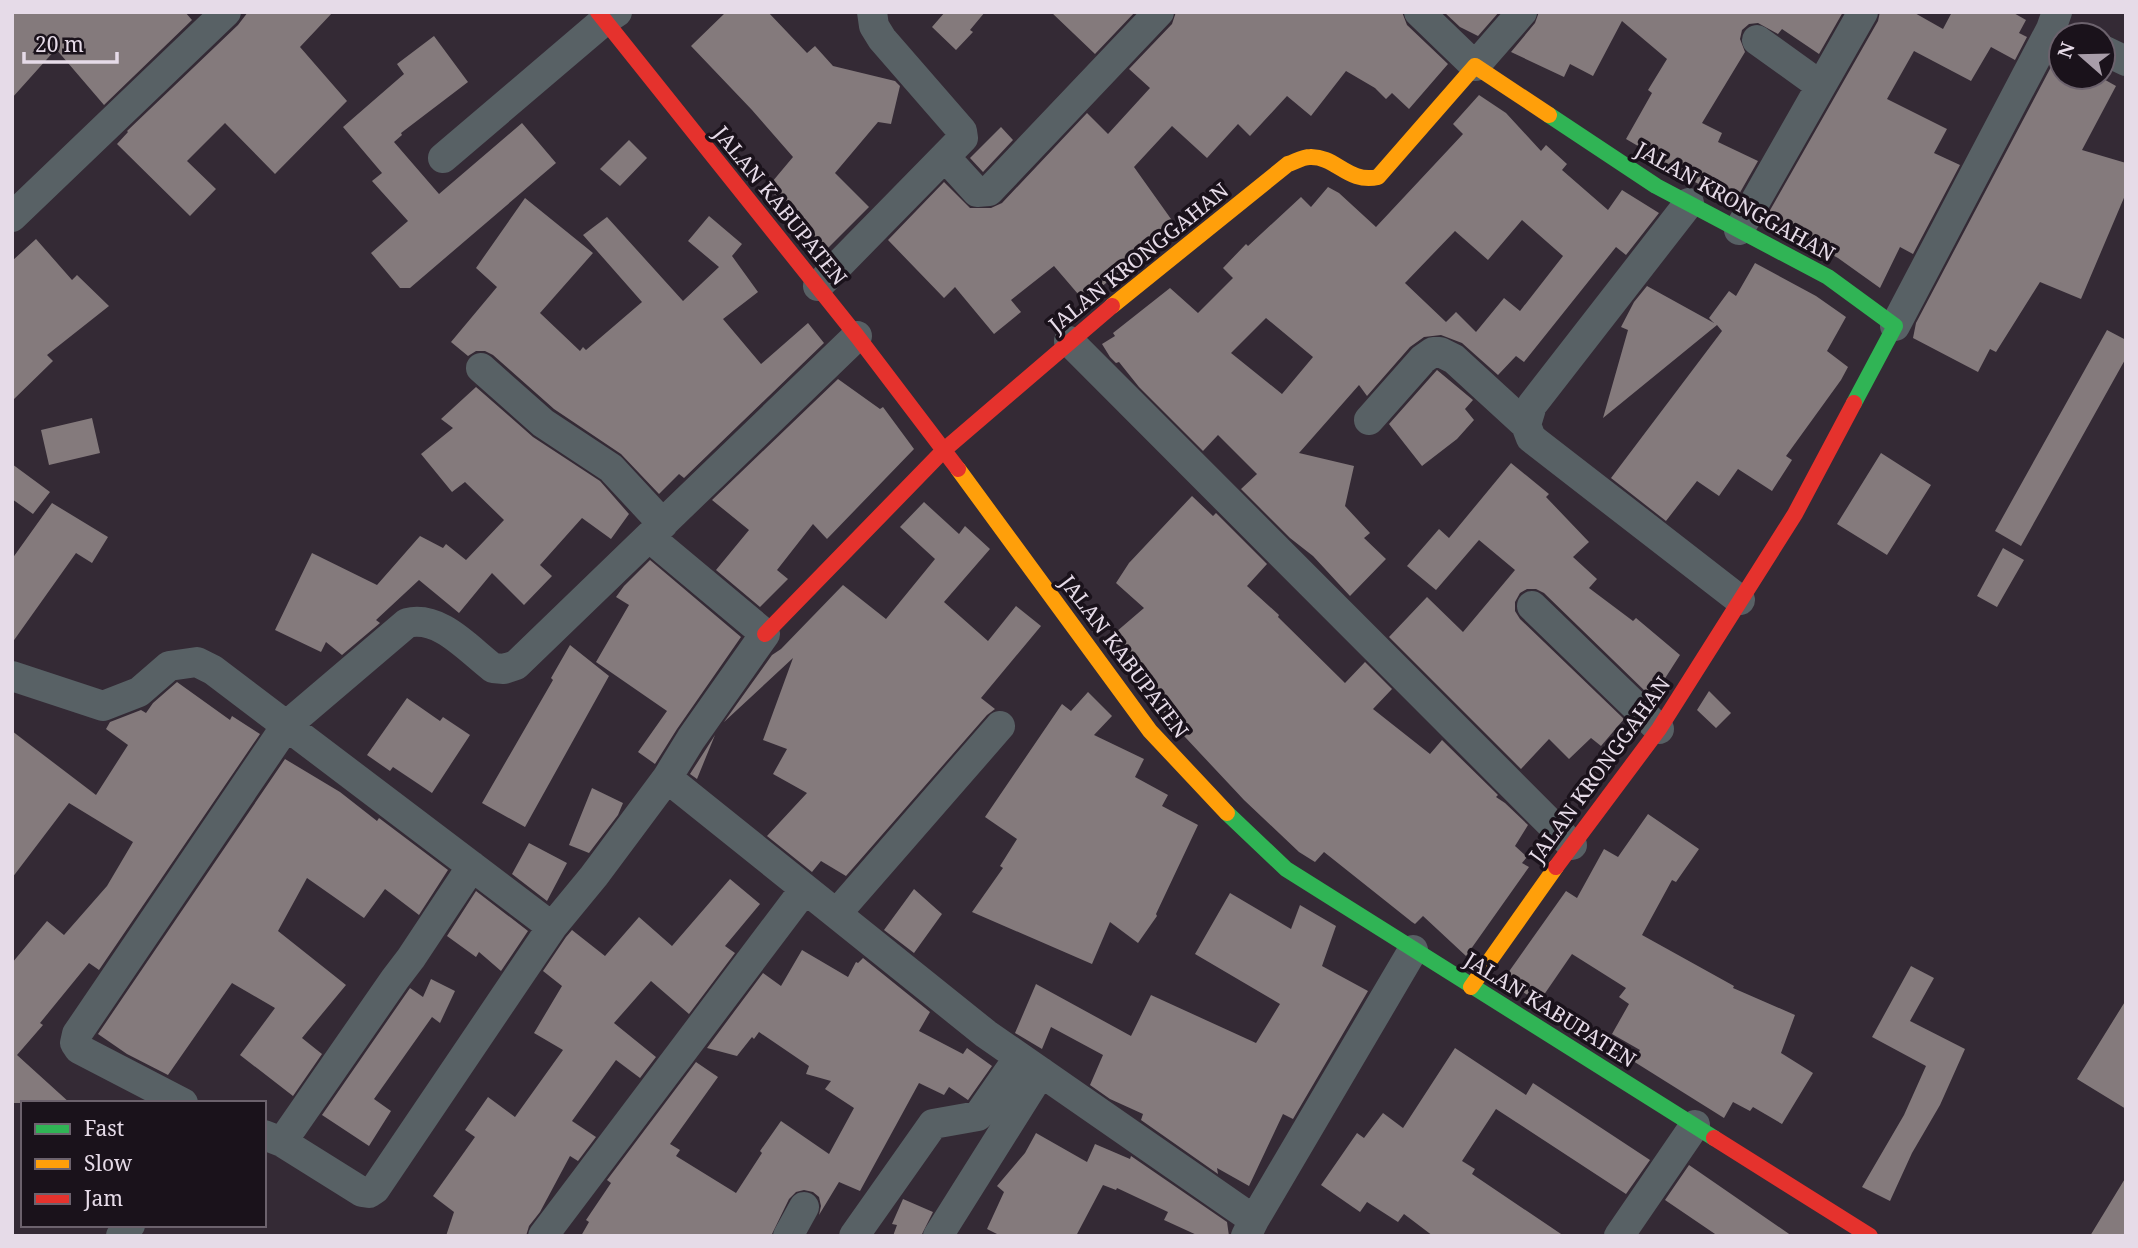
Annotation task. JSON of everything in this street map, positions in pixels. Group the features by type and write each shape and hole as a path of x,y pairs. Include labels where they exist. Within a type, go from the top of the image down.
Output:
{"street":[{"path":"818,286 963,138 962,131 882,39 874,26 872,12"},
{"path":"946,158 977,192 989,191 1159,12"},
{"path":"1419,12 1475,66 1522,12"},
{"path":"1739,230 1863,12"},
{"path":"443,158 607,15"},
{"name":"JALAN KABUPATEN","path":"607,15 858,336 1142,720 1229,815 1286,869 1870,1236"},
{"path":"12,217 210,17"},
{"path":"1757,40 1821,86"},
{"path":"1895,326 2047,49"},
{"name":"JALAN KRONGGAHAN","path":"765,634 944,450 1069,341 1288,164 1308,156 1321,159 1359,180 1378,177 1475,66 1656,186 1828,278 1895,326 1795,514 1659,729 1471,987"},
{"path":"1526,425 1532,405 1689,204"},
{"path":"179,1101 79,1049 75,1042 77,1034 286,726 407,623 417,620 438,625 493,668 504,669 516,665 858,336"},
{"path":"1069,341 1572,845"},
{"path":"1369,420 1423,359 1433,352 1440,352 1454,359 1526,425 1531,438 1740,600"},
{"path":"472,866 411,958 273,1139 362,1192 369,1193 375,1189 552,928 667,778 691,739 765,634 656,531 611,468 543,423 481,368"},
{"path":"1532,606 1659,729"},
{"path":"12,676 103,706 139,692 169,666 197,662 213,670 387,800 552,928"},
{"path":"837,913 1000,726"},
{"path":"667,778 986,1034 1250,1228 1413,950"},
{"path":"543,1236 804,890"},
{"path":"854,1236 933,1125 978,1116 1030,1065"},
{"path":"937,1236 1030,1065"},
{"path":"1619,1236 1695,1125"},
{"path":"788,1236 804,1207"}],"building":[{"path":"12,12 185,12 192,20 104,105 56,49 12,98"},
{"path":"248,12 333,12 300,47 347,101 275,174 225,123 187,161 216,189 190,216 117,144"},
{"path":"726,12 768,12 807,53 815,46 833,66 895,81 900,86 891,124 878,122 835,173 869,207 822,254 799,228 806,221 767,188 793,157 691,46"},
{"path":"945,12 985,12 970,30 973,32 956,50 932,27"},
{"path":"1051,12 1135,12 1095,54"},
{"path":"1176,12 1402,12 1407,25 1448,64 1409,109 1392,93 1386,99 1375,88 1346,71 1311,116 1287,96 1250,136 1238,124 1207,158 1172,126 1134,167 1176,226 1084,301 1054,266 1011,300 1021,312 994,334 955,287 944,298 888,240 944,182 970,208 991,208 1002,203 1087,113 1108,134 1150,88 1129,69 1172,24"},
{"path":"1444,12 1499,12 1478,36 1460,27"},
{"path":"1539,12 1843,12 1819,54 1782,29 1778,34 1758,23 1749,24 1742,30 1740,39 1745,52 1702,123 1722,133 1718,142 1758,161 1734,203 1667,167 1626,139 1652,93 1648,90 1667,59 1622,21 1593,76 1570,64 1564,77 1511,52 1535,23"},
{"path":"1880,12 1913,12 1943,29 1952,12 2012,12 2026,20 2019,33 2027,37 2015,60 1991,47 1971,81 1914,51 1887,99 1947,129 1934,153 1960,165 1913,254 1900,247 1880,288 1838,258 1765,219 1878,21"},
{"path":"434,36 468,82 401,133 394,142 439,194 522,123 556,163 410,288 400,288 371,253 408,221 372,181 382,173 343,127 404,74 397,64"},
{"path":"2047,75 2047,91 2113,91 2082,150 2126,163 2126,193 2081,299 2040,282 1996,352 1990,349 1978,372 1913,338 1916,323"},
{"path":"1479,95 1506,113 1541,151 1546,145 1567,164 1562,170 1608,210 1622,190 1659,213 1626,255 1616,247 1524,362 1516,356 1498,375 1462,343 1441,335 1424,337 1410,347 1367,396 1359,385 1299,453 1354,466 1345,506 1370,533 1364,538 1386,559 1350,596 1313,556 1290,538 1241,489 1257,474 1218,435 1203,451 1139,387 1119,362 1116,363 1110,357 1102,344 1170,288 1198,313 1233,278 1223,268 1246,244 1248,246 1301,197 1311,207 1328,187 1339,193 1376,227 1463,134 1453,124","holes":["1522,220 1563,256 1520,311 1504,298 1476,332 1456,312 1446,322 1405,283 1455,231 1488,260","1266,318 1313,357 1282,394 1231,353"]},
{"path":"1001,127 1013,140 983,172 970,158"},
{"path":"629,140 647,158 620,186 600,169"},
{"path":"525,198 593,253 540,313 580,351 583,347 586,350 642,302 583,235 607,217 683,301 719,267 688,241 709,216 742,244 732,256 758,292 723,319 761,364 808,323 824,343 684,478 679,474 659,494 621,454 554,409 493,355 476,351 468,356 451,342 497,287 476,268"},
{"path":"36,239 72,280 77,275 109,306 47,355 53,361 12,401 12,261"},
{"path":"1755,263 1816,296 1846,317 1827,351 1848,367 1786,456 1792,460 1772,491 1738,469 1719,496 1697,481 1666,521 1611,478 1722,331 1717,325 1603,418 1628,330 1621,327 1634,302 1647,286 1714,323 1709,318 1729,291 1736,296"},
{"path":"2107,330 2126,340 2126,358 2021,546 1995,531"},
{"path":"1437,370 1473,400 1465,409 1474,420 1457,439 1422,466 1389,424"},
{"path":"838,379 880,409 883,407 914,449 827,539 813,524 777,570 788,579 760,607 716,570 749,530 712,500"},
{"path":"476,387 533,437 600,481 629,514 611,539 582,518 540,565 552,576 524,605 492,573 459,613 419,580 376,620 380,623 342,655 326,642 321,652 275,630 312,553 377,585 420,536 443,548 446,544 466,560 504,520 465,482 452,492 421,454 453,428 441,419"},
{"path":"92,418 100,453 49,465 41,430"},
{"path":"1881,453 1931,485 1887,555 1837,524"},
{"path":"1511,463 1549,494 1546,497 1589,542 1573,557 1597,579 1589,588 1633,621 1636,618 1680,655 1655,694 1649,690 1647,693 1544,593 1527,589 1520,593 1515,602 1515,611 1520,619 1624,719 1601,746 1591,738 1569,759 1549,739 1521,769 1389,637 1427,597 1463,632 1515,570 1479,540 1436,590 1407,566 1439,529 1449,538"},
{"path":"12,464 50,492 33,514 12,499"},
{"path":"1192,496 1213,516 1216,513 1267,564 1247,586 1345,683 1365,662 1392,689 1373,709 1430,754 1442,740 1498,795 1496,797 1528,825 1515,846 1527,857 1522,863 1529,867 1466,956 1423,916 1415,924 1324,852 1315,862 1299,852 1244,800 1170,721 1109,638 1144,608 1116,583 1129,563"},
{"path":"924,502 959,534 965,526 990,549 944,602 988,641 1016,606 1041,626 981,698 995,709 846,876 821,861 812,872 767,836 807,793 773,774 787,749 763,740 793,658 724,722 772,655 843,585 886,619 935,559 900,527"},
{"path":"52,503 108,537 92,563 76,553 12,643 12,559"},
{"path":"2003,548 2024,560 1997,607 1977,596"},
{"path":"650,560 741,637 655,764 638,752 667,711 596,662 629,605 616,597"},
{"path":"570,645 609,676 525,827 482,803 553,680 551,678"},
{"path":"177,682 230,720 232,716 260,734 99,970 89,963 17,1055 68,1101 12,1103 12,963 47,921 64,935 107,886 133,842 69,803 12,878 12,731 96,795 128,745 106,729 110,722 141,710 146,713 153,703"},
{"path":"1709,691 1731,713 1716,728 1697,710"},
{"path":"1088,692 1112,716 1094,735 1144,759 1135,777 1168,795 1162,806 1198,825 1157,916 1138,943 1110,922 1092,964 972,912 1003,868 1000,866 1017,839 985,817 1062,704 1071,711"},
{"path":"407,698 440,721 443,717 470,735 432,793 393,767 390,771 367,755"},
{"path":"715,735 697,779 690,774"},
{"path":"285,759 340,792 377,821 379,818 448,870 419,915 385,889 364,918 307,878 278,931 346,985 302,1038 322,1054 293,1096 240,1055 275,1008 232,983 168,1075 127,1054 98,1034"},
{"path":"592,788 623,803 618,815 589,853 569,845"},
{"path":"1648,814 1699,849 1676,882 1672,880 1642,935 1734,986 1733,988 1795,1015 1781,1053 1813,1073 1782,1124 1753,1107 1750,1111 1733,1102 1724,1118 1633,1061 1640,1050 1612,1034 1629,1004 1619,997 1626,988 1572,954 1539,1002 1503,980 1566,891 1577,898 1604,849 1618,857"},
{"path":"529,843 567,863 547,901 512,874"},
{"path":"730,879 760,904 725,946 735,953 689,1014 651,981 614,1023 656,1057 640,1078 616,1060 572,1121 596,1137 578,1161 570,1156 540,1212 529,1226 526,1236 446,1236 454,1212 433,1196 475,1137 465,1130 488,1097 515,1117 563,1050 534,1033 562,986 543,971 566,937 572,930 605,956 639,917 672,946"},
{"path":"914,889 942,914 914,953 884,930"},
{"path":"476,891 528,931 501,971 479,952 476,957 447,936"},
{"path":"1230,893 1291,929 1300,905 1336,926 1322,966 1368,991 1293,1119 1283,1114 1249,1186 1217,1168 1218,1174 1141,1120 1143,1114 1110,1099 1090,1085 1103,1055 1051,1027 1042,1049 1015,1033 1036,984 1131,1036 1151,995 1256,1043 1280,1004 1195,954"},
{"path":"802,950 848,977 856,962 863,958 930,1012 919,1031 963,1054 967,1048 992,1066 968,1100 949,1087 944,1095 919,1083 860,1191 839,1182 819,1215 819,1197 804,1190 796,1192 789,1199 771,1236 581,1236 589,1222 586,1220 611,1183 607,1180 696,1062 718,1077 670,1144 680,1150 676,1156 736,1193 781,1121 829,1154 854,1108 825,1089 831,1081 806,1074 809,1066 759,1032 737,1056 707,1048 763,973 781,986"},
{"path":"1911,966 1934,978 1910,1021 1965,1049 1940,1105 1912,1153 1890,1201 1862,1187 1904,1115 1926,1066 1872,1037"},
{"path":"431,979 455,991 440,1023 432,1017 374,1099 391,1111 369,1146 322,1115 410,988 423,997"},
{"path":"2126,1000 2126,1109 2077,1079"},
{"path":"1455,1048 1526,1095 1533,1083 1650,1160 1626,1194 1496,1109 1462,1161 1475,1169 1472,1174 1564,1236 1433,1236 1404,1214 1398,1222 1367,1202 1360,1212 1321,1185 1357,1133 1364,1138 1383,1113 1403,1128"},
{"path":"1036,1133 1087,1162 1095,1144 1130,1159 1131,1156 1227,1222 1229,1236 1199,1236 1164,1220 1168,1212 1117,1188 1116,1190 1103,1185 1076,1236 1001,1236 987,1229 1004,1192 997,1186 1025,1153"},
{"path":"1689,1165 1792,1236 1718,1236 1665,1200"},
{"path":"2126,1177 2126,1236 2090,1236"},
{"path":"903,1199 933,1212 921,1236 893,1236 897,1225 892,1224"}],"traffic: fast":[{"path":"1549,115 1656,186 1828,277 1895,326 1854,403"},
{"path":"1227,813 1286,869 1714,1138"}],"traffic: slow":[{"path":"1112,306 1288,164 1307,157 1319,158 1358,177 1378,177 1475,66 1549,115"},
{"path":"958,469 1150,731 1227,813"},
{"path":"1471,987 1556,867"}],"traffic: jam":[{"path":"598,12 857,336 958,469"},
{"path":"765,634 944,450 1112,306"},
{"path":"1556,867 1659,729 1795,514 1854,403"},
{"path":"1714,1138 1870,1236"}]}
